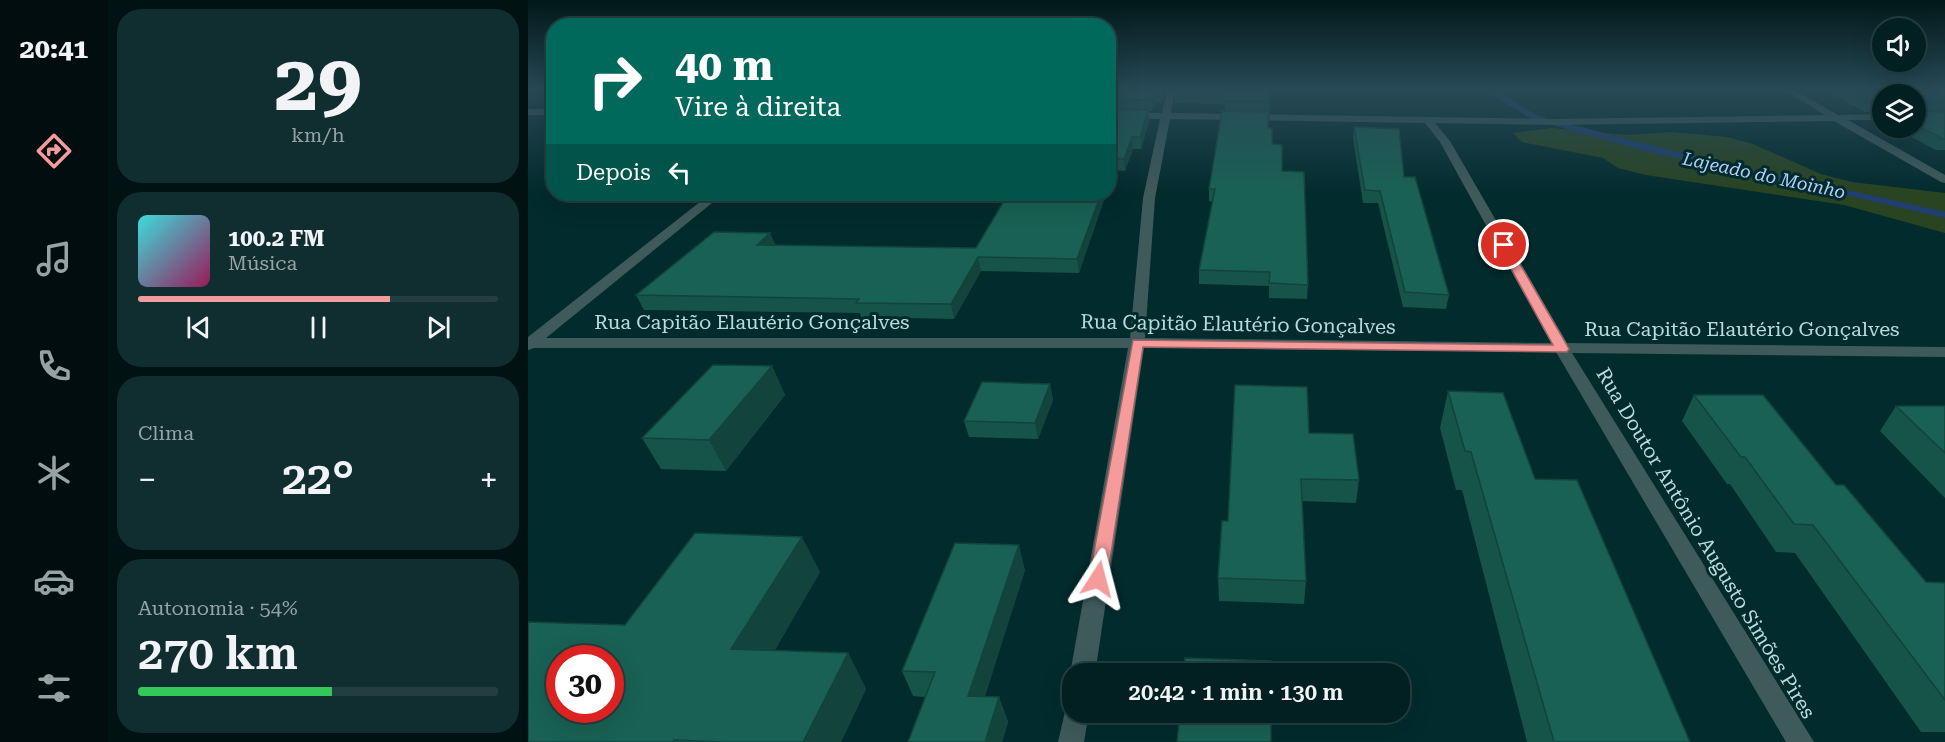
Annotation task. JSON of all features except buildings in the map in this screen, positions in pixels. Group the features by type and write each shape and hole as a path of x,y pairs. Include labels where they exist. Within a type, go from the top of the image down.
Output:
{"street":[{"path":"1084,663 1137,343 1149,198 1162,125"},
{"name":"Rua Doutor Antônio Augusto Simões Pires","path":"1432,125 1445,141 1562,349 1801,742"},
{"path":"1848,125 1945,180"},
{"path":"529,344 708,201"},
{"name":"Rua Capitão Elautério Gonçalves","path":"529,344 1137,343 1945,352"},
{"path":"1071,742 1074,723"}],"green space":[{"path":"1552,128 1628,135 1671,132 1727,137 1753,144 1821,174 1852,182 1945,193 1945,233 1844,205 1646,175 1618,168 1603,158 1522,142 1513,133"}],"waterway":[{"name":"Lajeado do Moinho","path":"1561,125 1660,152 1715,162 1945,215"}],"route":[{"path":"1098,579 1137,343 1562,349 1504,245"}]}
